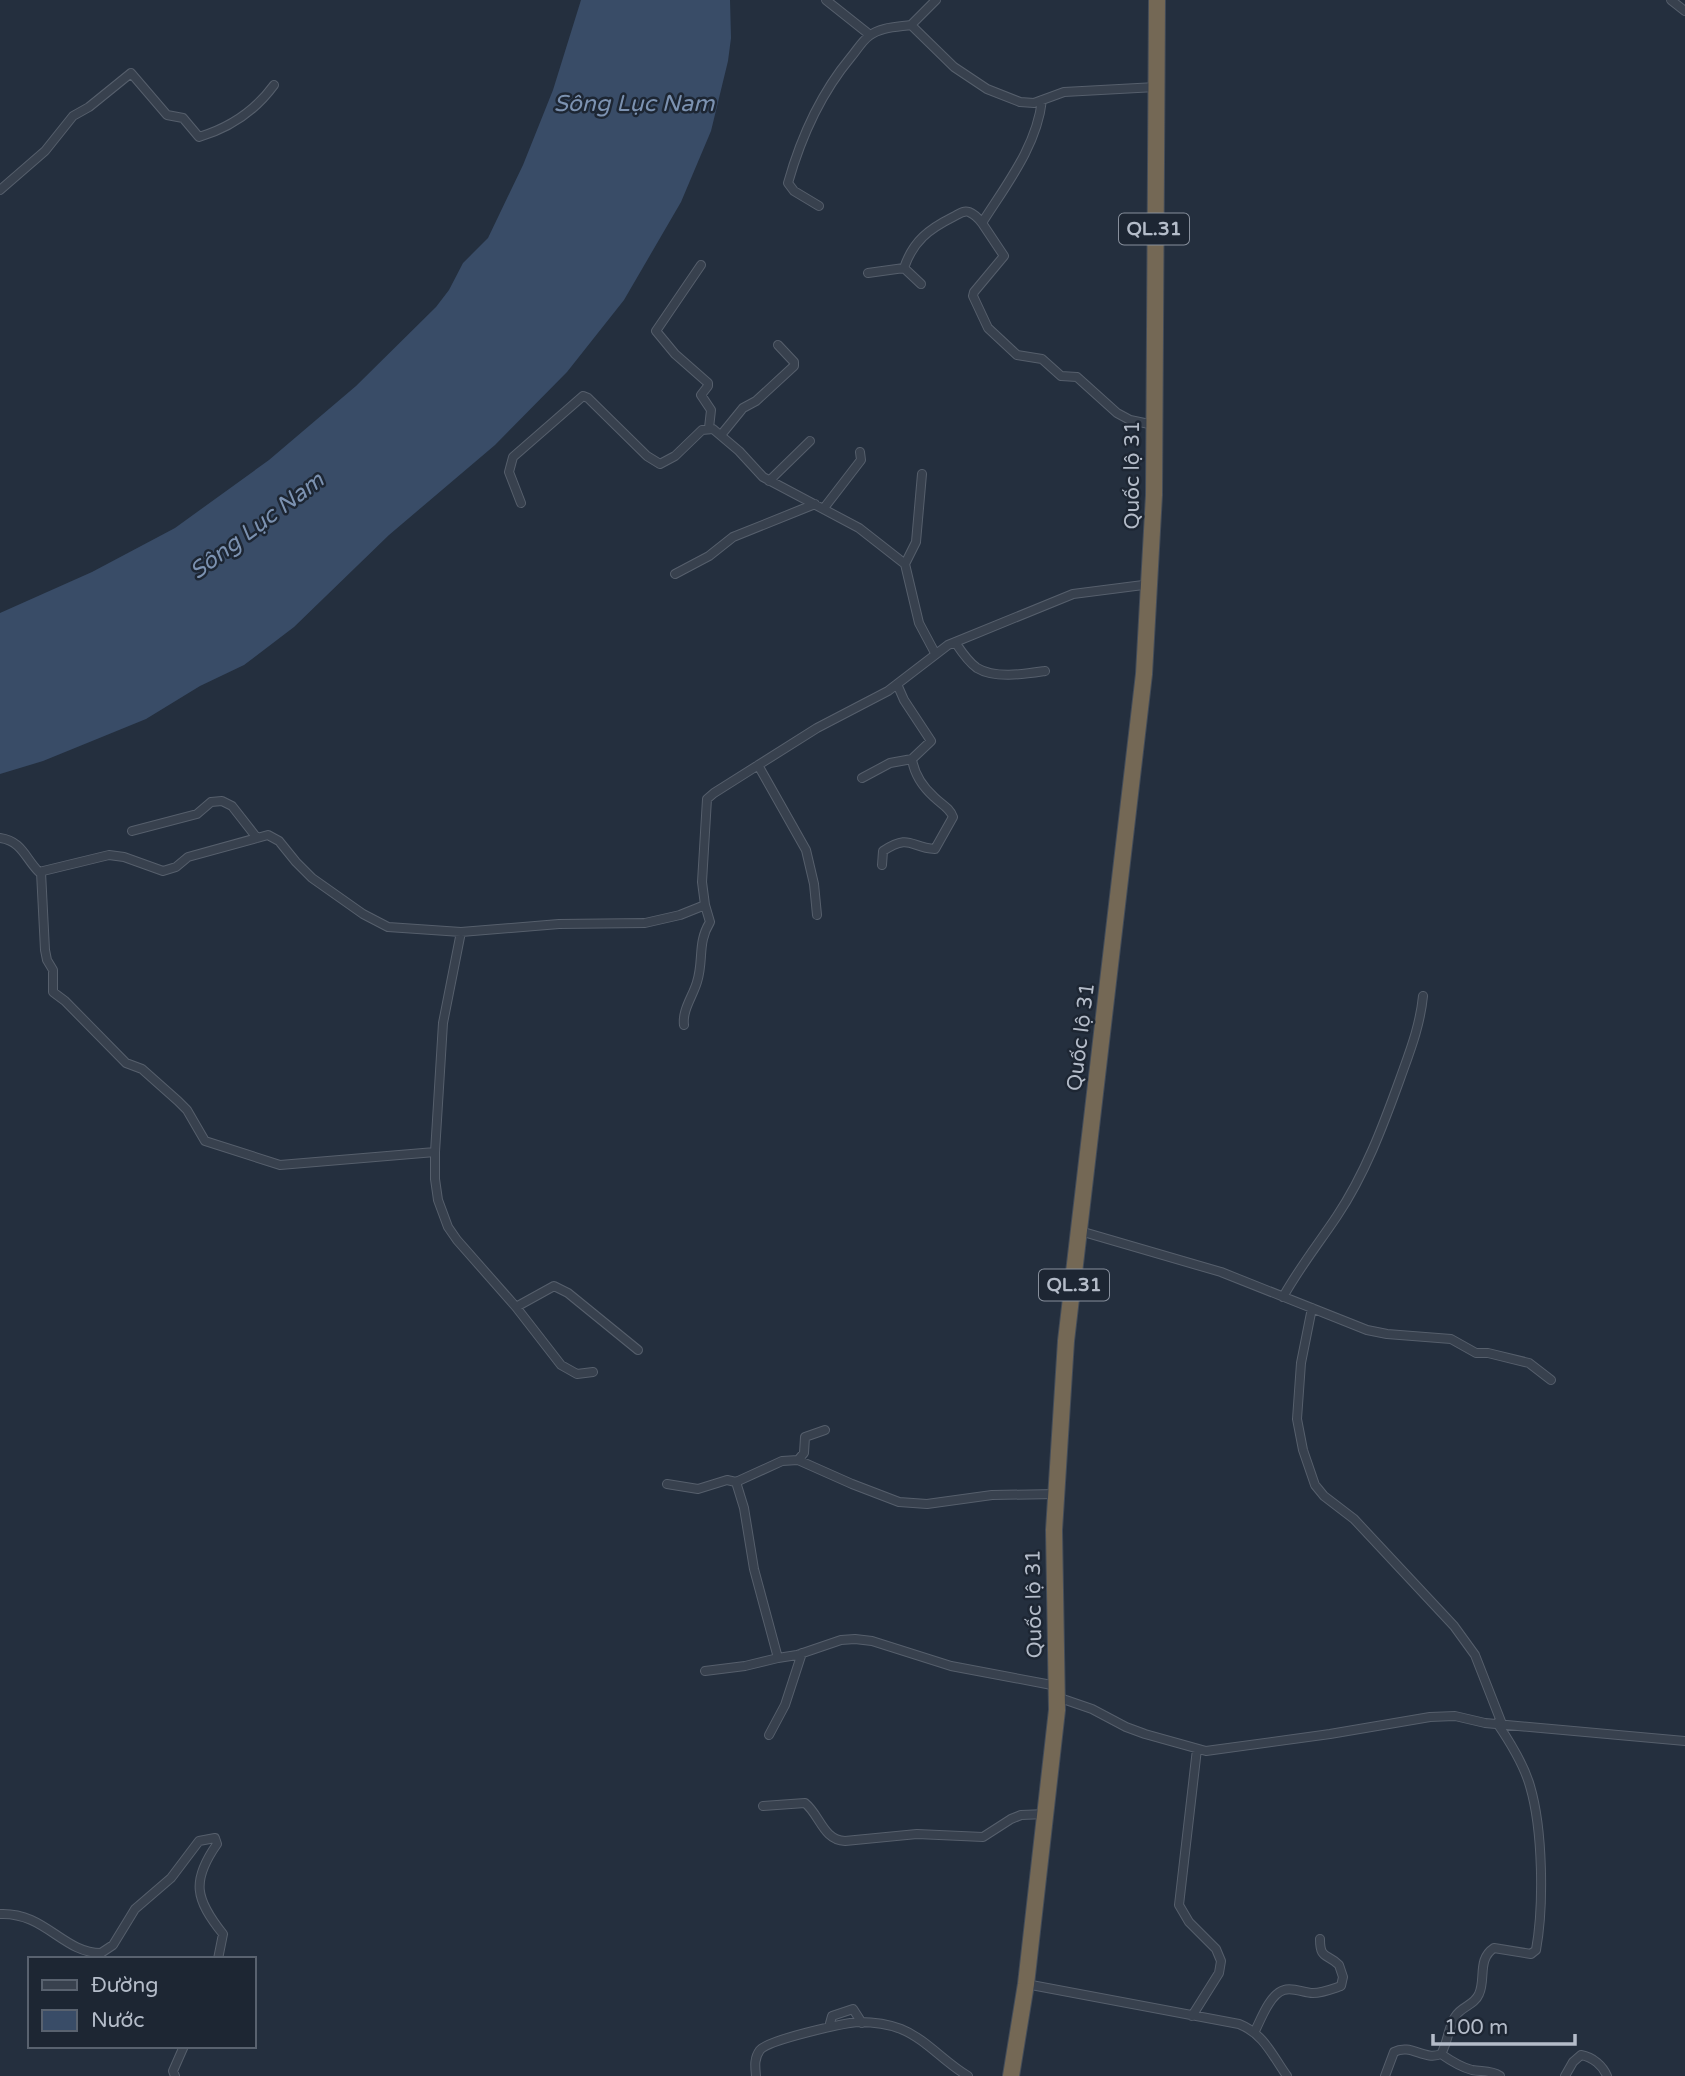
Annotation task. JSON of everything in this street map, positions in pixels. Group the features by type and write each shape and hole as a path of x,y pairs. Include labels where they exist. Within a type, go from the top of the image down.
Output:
{"highway":[{"name":"Quốc lộ 31","path":"1011,2076 1026,1984 1057,1692 1054,1530 1066,1341 1143,687 1151,584 1157,0"}],"street":[{"path":"826,0 870,35"},
{"path":"819,206 789,186 790,175 805,133 822,99 846,63 870,35 891,27 911,25 936,0"},
{"path":"1671,0 1685,11"},
{"path":"911,25 954,67 987,89 1020,102 1034,103 1064,92 1156,87"},
{"path":"0,190 45,152 73,116 89,107 131,73 167,115 171,118 183,118 199,137 225,128 244,116 274,85"},
{"path":"982,223 1030,145 1039,120 1042,100"},
{"path":"904,268 910,254 934,226 964,212 972,214 982,223 1004,256 973,294 988,328 1017,355 1023,358 1038,358 1061,376 1077,377 1117,413 1130,420 1154,425"},
{"path":"701,265 656,331 675,354 708,383 701,395 711,410 709,428"},
{"path":"869,274 904,268"},
{"path":"904,268 921,284"},
{"path":"722,435 743,408 756,401 794,366 794,362 778,345"},
{"path":"521,503 509,472 513,457 583,396 647,456 660,464 675,456 702,430 709,428 722,435 769,481 859,528 905,564 919,623 934,653"},
{"path":"769,481 810,441"},
{"path":"676,574 709,556 733,537 819,506 857,467 861,460 860,452"},
{"path":"905,564 916,542 922,474"},
{"path":"684,1025 684,1016 698,980 703,934 710,922 702,882 707,799 817,727 897,684 934,653 955,642 1073,594 1151,584"},
{"path":"955,642 971,663 983,671 1003,674 1045,671"},
{"path":"862,778 890,763 912,759 931,741 904,700 897,684"},
{"path":"882,865 883,851 901,842 913,842 935,849 953,817 950,810 931,795 915,772 912,759"},
{"path":"758,765 806,850 815,888 817,915"},
{"path":"132,831 200,813 211,802 222,801 232,806 257,838"},
{"path":"41,873 109,856 124,857 163,871 176,867 188,857 268,835 275,837 312,878 380,924 425,931 461,932 559,924 645,923 680,915 705,905"},
{"path":"0,838 21,847 41,873 45,950 53,970 53,992 126,1063 142,1069 178,1101 187,1110 205,1141 280,1165 435,1152"},
{"path":"461,932 443,1023 435,1152 436,1191 448,1227 561,1365 577,1374 593,1372"},
{"path":"1283,1297 1307,1256 1337,1215 1376,1142 1391,1108 1421,1019 1423,996"},
{"path":"1080,1231 1221,1272 1367,1330 1451,1339 1476,1353 1529,1363 1551,1380"},
{"path":"516,1307 554,1286 568,1293 638,1350"},
{"path":"1312,1308 1301,1363 1297,1419 1303,1450 1315,1485 1324,1496 1354,1519 1454,1626 1475,1655 1500,1723 1530,1785 1537,1825 1540,1869 1536,1950 1531,1954 1494,1948 1489,1951 1482,1968 1480,1993 1470,2006 1455,2016 1441,2053"},
{"path":"798,1460 804,1453 805,1437 825,1430"},
{"path":"667,1484 698,1489 727,1480 736,1482 782,1461 798,1460 899,1502 927,1504 992,1495 1057,1494"},
{"path":"736,1482 744,1508 754,1569 778,1658"},
{"path":"705,1671 745,1666 802,1653 841,1640 855,1639 951,1667 1057,1692 1126,1727 1206,1751 1430,1717 1455,1716 1485,1723 1685,1741"},
{"path":"769,1735 785,1705 802,1653"},
{"path":"1192,2016 1219,1973 1221,1961 1216,1949 1189,1922 1179,1905 1197,1749"},
{"path":"763,1806 805,1803 831,1837 845,1841 917,1834 983,1837 1021,1815 1046,1814"},
{"path":"0,1914 15,1914 32,1919 83,1950 101,1953 119,1937 135,1909 176,1873 199,1841 215,1838 217,1844 202,1867 199,1889 214,1923 223,1934 218,1957"},
{"path":"1255,2031 1270,2003 1280,1992 1291,1989 1321,1993 1341,1986 1343,1977 1339,1965 1323,1956 1320,1939"},
{"path":"1026,1984 1239,2024 1255,2031 1287,2076"},
{"path":"829,2028 832,2017 853,2009 862,2022"},
{"path":"756,2076 755,2061 764,2046 862,2022 903,2030 968,2076"},
{"path":"175,2076 173,2071 183,2048"},
{"path":"1385,2076 1394,2052 1400,2049 1407,2048 1430,2056 1441,2053"},
{"path":"1441,2053 1459,2066 1500,2076"},
{"path":"1565,2076 1573,2062 1581,2055 1590,2057 1600,2065 1607,2076"}],"water":[{"name":"Sông Lục Nam","path":"581,0 730,0 731,38 728,61 711,131 681,202 624,300 567,372 495,445 389,535 294,627 244,665 200,686 146,719 43,761 0,774 0,613 92,572 175,528 269,460 356,386 436,307 449,290 463,263 488,238 523,165 553,90"}]}
